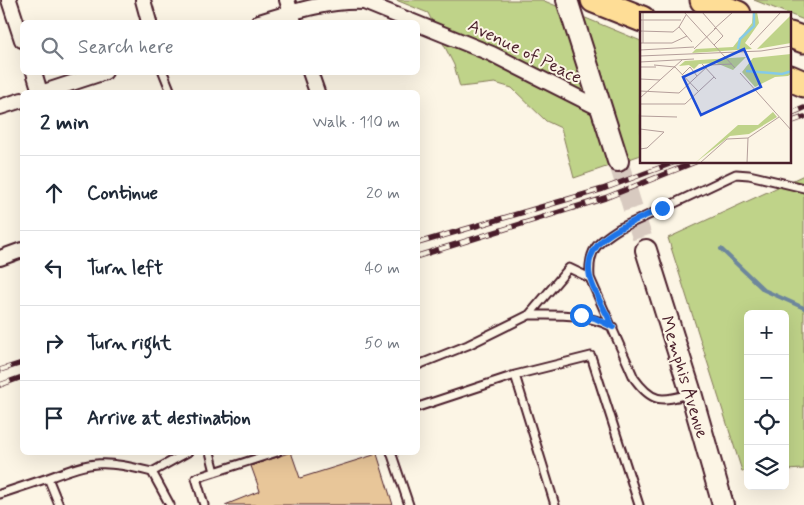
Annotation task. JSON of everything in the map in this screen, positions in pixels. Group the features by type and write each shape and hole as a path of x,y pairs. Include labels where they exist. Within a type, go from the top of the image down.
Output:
{"highway":[{"path":"594,0 640,18"},
{"path":"703,0 733,12"},
{"path":"792,36 804,40"},
{"path":"792,79 804,84"}],"main road":[{"path":"567,0 618,162"},
{"name":"Memphis Avenue","path":"646,250 691,393 723,505"}],"street":[{"path":"9,0 20,34"},
{"path":"143,0 148,20"},
{"name":"Avenue of Peace","path":"265,20 334,1 356,1 370,4 409,20"},
{"name":"Avenue of Peace","path":"420,24 492,54 603,110"},
{"path":"35,75 39,90"},
{"path":"50,90 96,75"},
{"path":"311,75 316,90"},
{"path":"0,107 20,101"},
{"path":"0,258 20,251"}],"lane":[{"path":"165,75 170,90"},
{"path":"691,393 660,400 644,391 634,378 590,278 589,261 592,251 600,242 620,228 736,174 749,175 804,188"},
{"path":"420,364 468,345 530,315 568,268 590,278"},
{"path":"530,315 581,315 595,318 613,327"},
{"path":"420,407 515,375 591,356 639,505"},
{"path":"515,375 555,505"},
{"path":"0,494 79,466 103,462 152,472 183,455"},
{"path":"211,455 215,472"},
{"path":"204,505 196,478 268,455"},
{"path":"392,455 409,505"},
{"path":"152,472 170,505"},
{"path":"48,478 59,505"}],"green space":[{"path":"396,0 542,0 640,41 640,155 574,178 561,128 546,121 512,88 495,83 460,87 454,65 428,13"},
{"path":"754,0 804,0 804,20 792,15 792,12 784,12"},
{"path":"804,175 804,469 789,470 789,310 744,310 744,471 742,471 668,238"}],"building":[{"path":"282,455 292,455 300,478 377,455 393,505 225,505 260,491 251,466"}],"waterway":[{"path":"721,249 764,290 804,308"}],"tunnel":[{"path":"618,161 646,250"}],"railway":[{"path":"792,113 804,108"},
{"path":"792,121 804,117"},
{"path":"420,242 603,189 670,164"},
{"path":"420,255 605,198 690,164"},
{"path":"0,370 20,364"},
{"path":"0,385 20,378"}],"route":[{"path":"581,315 595,318 613,327 590,278 589,261 592,251 608,235 662,208"}]}
